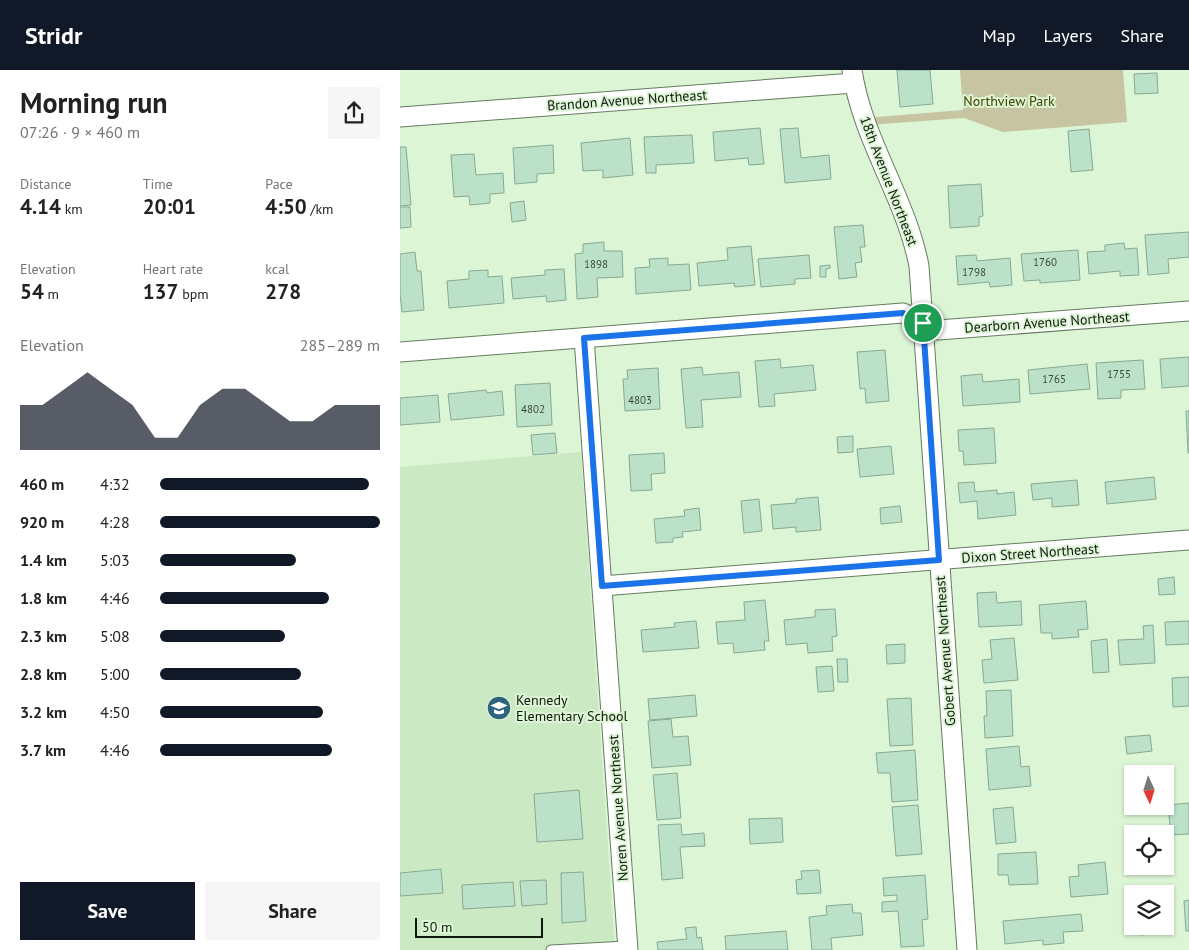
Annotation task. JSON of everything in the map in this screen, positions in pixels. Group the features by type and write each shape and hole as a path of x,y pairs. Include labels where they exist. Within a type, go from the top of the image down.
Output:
{"street":[{"name":"Brandon Avenue Northeast","path":"400,116 853,77"},
{"name":"18th Avenue Northeast","path":"853,77 868,125 914,241 920,266 923,323"},
{"name":"Dearborn Avenue Northeast","path":"400,352 903,313 938,330 1189,311"},
{"name":"Gobert Avenue Northeast","path":"923,323 967,950"},
{"name":"Noren Avenue Northeast","path":"584,338 628,948"},
{"name":"Dixon Street Northeast","path":"602,586 1189,540"}],"lane":[{"path":"551,950 628,948"}],"shaded area":[{"name":"Kennedy Elementary School","path":"581,452 615,950 400,950 400,467"}],"green space":[{"name":"Northview Park","path":"960,70 1123,70 1127,122 1003,132 964,118 868,125 865,118 963,110"}],"building":[{"path":"897,70 930,70 933,104 900,107"},
{"path":"1157,73 1158,93 1135,94 1134,74"},
{"path":"760,128 764,164 749,165 748,158 715,161 713,132"},
{"path":"798,128 801,158 829,155 831,179 785,183 780,129"},
{"path":"1089,129 1093,170 1071,172 1068,131"},
{"path":"692,135 694,163 656,165 656,173 646,173 644,137"},
{"path":"630,138 633,175 603,178 603,170 583,171 581,143"},
{"path":"553,145 554,173 537,174 537,182 515,184 513,148"},
{"path":"400,147 406,147 411,205 400,206"},
{"path":"474,154 476,175 503,173 504,193 490,194 490,203 470,205 469,196 454,197 451,155"},
{"path":"981,184 983,216 979,217 979,226 950,228 948,186"},
{"path":"524,201 526,220 512,222 510,203"},
{"path":"400,207 410,207 411,227 400,228"},
{"path":"863,225 865,247 860,247 862,262 855,263 857,277 839,279 834,227"},
{"path":"1189,232 1189,257 1168,259 1169,273 1148,275 1145,235"},
{"path":"604,242 604,251 622,251 623,277 597,278 598,297 577,299 575,254 583,253 583,244"},
{"path":"1124,243 1125,249 1137,248 1139,275 1120,276 1120,271 1089,274 1087,252 1105,251 1105,245"},
{"path":"751,246 755,285 735,287 734,283 699,286 697,263 728,260 727,248"},
{"path":"1078,250 1080,280 1040,283 1040,280 1024,281 1021,254"},
{"path":"415,252 417,271 421,271 424,310 402,312 400,254"},
{"path":"809,255 811,278 795,279 795,284 761,287 758,259"},
{"path":"976,255 977,261 1010,258 1012,285 990,287 989,282 958,285 956,256"},
{"path":"668,258 668,265 689,264 691,290 636,294 635,268 650,267 649,259"},
{"path":"830,265 830,268 826,269 826,277 820,277 820,266"},
{"path":"564,269 566,300 547,302 546,296 513,299 511,278 545,275 545,270"},
{"path":"488,270 488,277 502,276 504,303 449,308 447,281 469,279 469,271"},
{"path":"885,350 889,401 866,403 865,388 860,389 857,352"},
{"path":"1189,357 1189,386 1162,388 1160,359"},
{"path":"780,359 781,368 813,365 816,390 774,394 775,406 759,407 755,361"},
{"path":"1143,360 1145,389 1121,390 1121,398 1098,399 1096,363"},
{"path":"1087,364 1090,389 1030,394 1028,370"},
{"path":"702,367 703,375 739,372 741,397 701,400 703,427 686,428 681,369"},
{"path":"658,368 660,409 625,411 623,379 628,379 627,370"},
{"path":"982,374 983,382 1019,379 1020,402 963,406 961,376"},
{"path":"550,383 552,425 517,427 515,385"},
{"path":"486,390 487,393 502,391 504,415 451,420 448,394"},
{"path":"438,395 440,422 400,425 400,398"},
{"path":"1186,411 1189,411 1189,453 1188,453"},
{"path":"994,428 996,463 964,465 963,451 959,451 958,430"},
{"path":"555,433 557,453 533,455 531,435"},
{"path":"853,436 853,452 838,453 837,437"},
{"path":"891,446 894,474 860,477 857,449"},
{"path":"664,453 665,473 651,474 652,490 631,491 629,455"},
{"path":"1154,477 1156,499 1107,504 1105,482"},
{"path":"1077,480 1079,505 1052,507 1052,498 1033,500 1031,484"},
{"path":"974,482 975,492 997,490 997,494 1014,492 1016,515 978,519 977,501 960,503 958,483"},
{"path":"818,497 821,530 796,532 796,527 773,529 771,505 796,503 796,499"},
{"path":"759,499 762,531 744,533 741,501"},
{"path":"900,506 902,522 881,524 880,508"},
{"path":"699,508 701,530 682,532 683,537 673,538 673,542 656,543 654,519 685,516 684,510"},
{"path":"1174,577 1175,594 1159,595 1158,579"},
{"path":"996,592 997,603 1021,601 1022,625 979,627 977,593"},
{"path":"765,600 769,641 764,641 765,650 734,653 733,643 718,644 716,622 745,620 744,602"},
{"path":"1086,601 1088,629 1078,630 1079,637 1052,639 1052,633 1041,633 1039,605"},
{"path":"835,609 837,636 832,637 833,651 808,653 807,643 786,645 784,620 815,617 815,610"},
{"path":"696,621 699,648 643,652 641,630 675,627 674,623"},
{"path":"1189,621 1189,644 1166,645 1165,622"},
{"path":"1153,625 1155,663 1120,665 1118,640 1144,639 1143,626"},
{"path":"1014,638 1018,680 984,683 982,660 992,659 990,640"},
{"path":"1107,639 1109,672 1093,673 1091,641"},
{"path":"905,644 905,663 887,664 886,645"},
{"path":"837,659 847,659 848,682 838,682"},
{"path":"832,666 834,691 818,692 816,667"},
{"path":"1189,677 1189,706 1173,707 1172,678"},
{"path":"1011,690 1013,736 985,738 984,716 987,716 986,691"},
{"path":"695,695 697,716 650,720 648,699"},
{"path":"911,698 913,745 890,746 887,699"},
{"path":"671,719 673,737 688,736 691,765 652,768 648,721"},
{"path":"1150,735 1152,751 1127,754 1125,737"},
{"path":"1019,746 1021,767 1029,766 1031,786 989,790 986,749"},
{"path":"915,750 918,800 892,802 890,773 878,773 876,753"},
{"path":"677,773 681,818 657,820 653,775"},
{"path":"579,790 583,839 537,842 534,794"},
{"path":"1189,803 1189,834 1174,835 1174,825 1170,825 1169,815 1174,815 1174,804"},
{"path":"918,805 922,854 896,856 892,807"},
{"path":"1013,807 1016,842 996,844 993,809"},
{"path":"782,818 783,842 750,844 749,819"},
{"path":"681,824 682,835 704,833 705,846 680,847 683,878 662,880 658,825"},
{"path":"1036,852 1038,884 1009,885 1008,875 998,875 998,854"},
{"path":"1105,862 1108,894 1071,897 1069,877 1079,876 1078,865"},
{"path":"441,869 443,893 400,896 400,873"},
{"path":"819,870 821,893 797,894 796,880 802,879 801,871"},
{"path":"583,872 586,921 562,923 561,873"},
{"path":"925,875 928,919 922,920 924,946 901,947 898,911 882,912 882,902 897,901 897,895 884,896 883,878"},
{"path":"546,880 547,904 522,906 520,881"},
{"path":"513,882 515,906 463,909 462,885"},
{"path":"1189,900 1189,931 1186,931 1184,901"},
{"path":"852,904 853,913 861,913 863,935 831,938 832,950 812,950 809,917 827,915 826,906"},
{"path":"1081,914 1083,931 1063,932 1064,943 1043,945 1043,940 1005,944 1003,921"},
{"path":"696,927 697,938 701,937 703,950 658,950 657,942 687,939 685,928"},
{"path":"786,931 788,950 726,950 725,936"}],"place":[{"name":"Kennedy Elementary School","path":"499,708"}],"route":[{"path":"903,313 923,323 939,560 602,586 584,338 903,313"}]}
